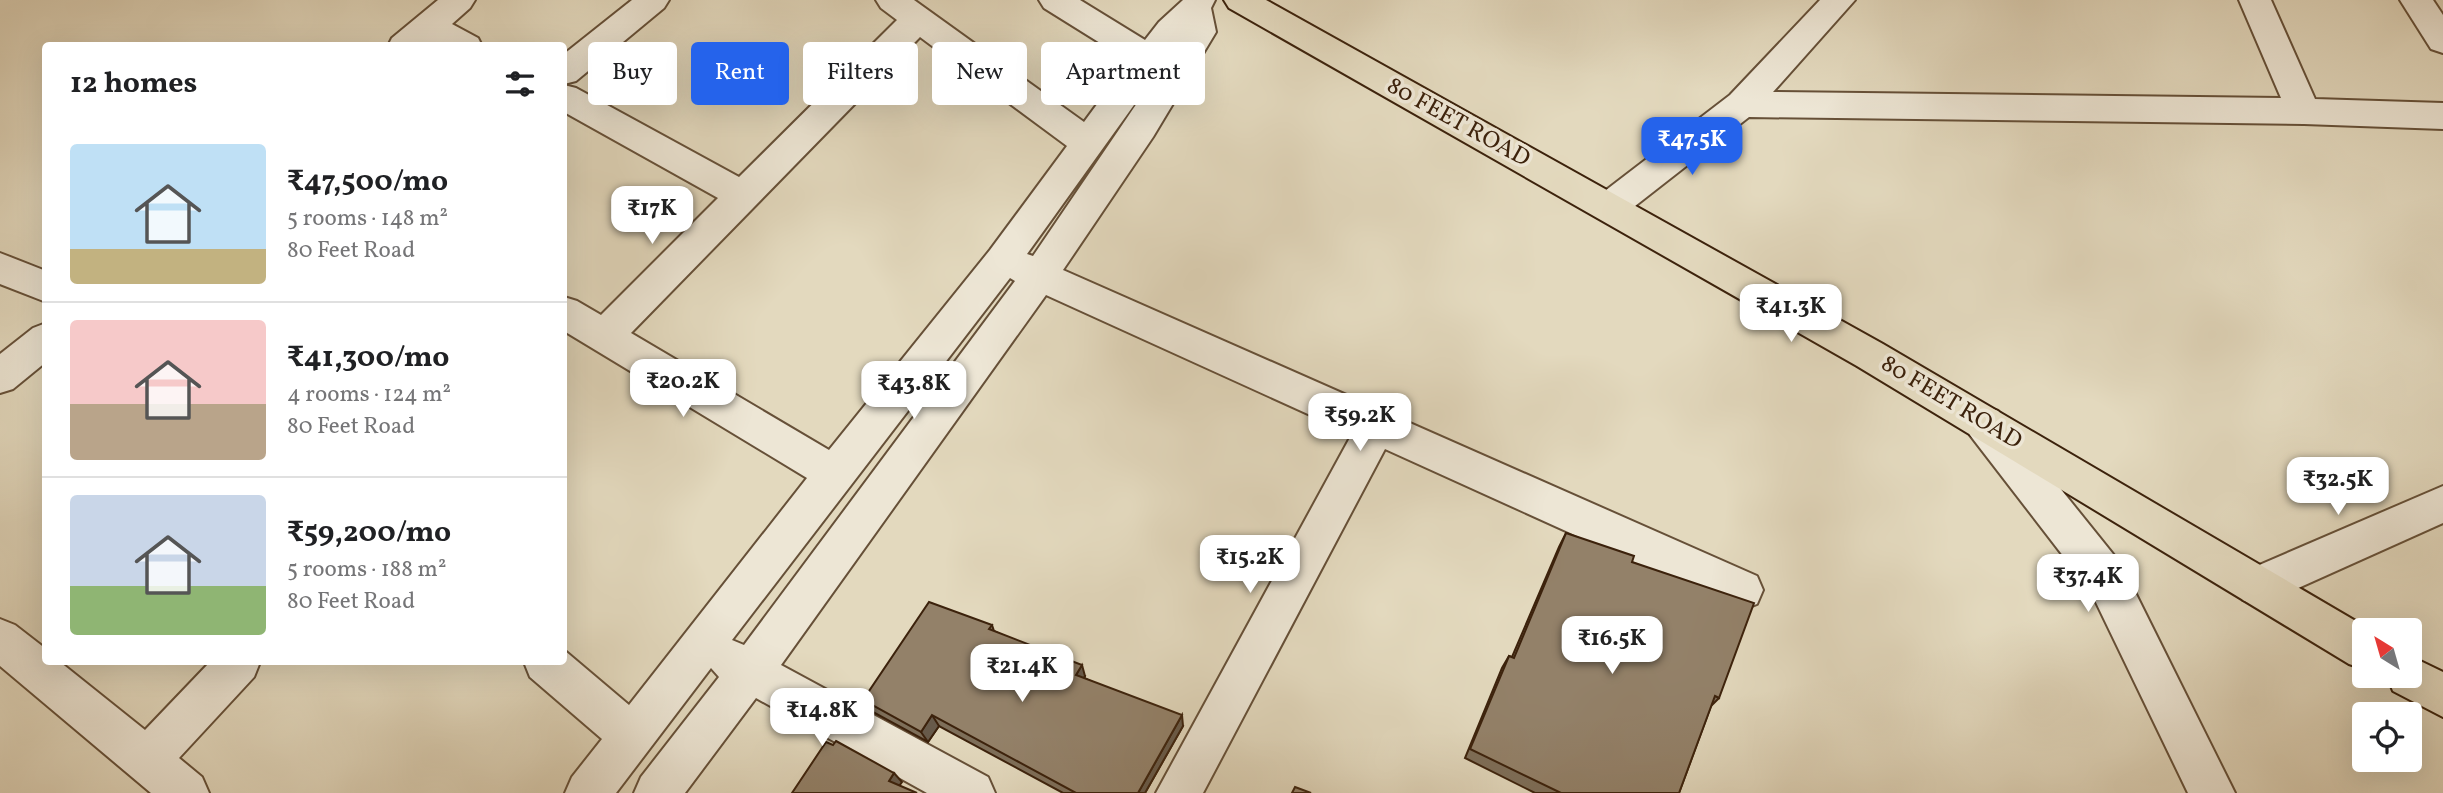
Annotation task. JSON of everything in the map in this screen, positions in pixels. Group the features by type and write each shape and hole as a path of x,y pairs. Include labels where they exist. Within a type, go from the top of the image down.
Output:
{"main road":[{"name":"80 FEET ROAD","path":"1240,0 1870,355 2352,642"},
{"path":"2422,684 2443,696"}],"street":[{"path":"416,36 459,0"},
{"path":"567,70 653,0"},
{"path":"1055,0 1123,42"},
{"path":"1609,207 1742,104 1839,0"},
{"path":"2255,0 2304,111"},
{"path":"2416,0 2440,33"},
{"path":"1161,42 1197,4"},
{"path":"657,793 751,672 1039,276 1167,88 1200,32 1197,4"},
{"path":"603,337 742,195 905,9 1089,144"},
{"path":"416,36 446,42"},
{"path":"567,99 742,195"},
{"path":"1742,104 2304,111 2443,116"},
{"path":"588,793 1003,260 1116,105"},
{"path":"1003,260 1742,590"},
{"path":"0,268 42,285"},
{"path":"567,315 834,474"},
{"path":"0,377 42,342"},
{"path":"1984,423 2106,578 2212,793"},
{"path":"1179,793 1376,427"},
{"path":"2258,586 2443,504"},
{"path":"0,639 186,793"},
{"path":"703,645 972,793"},
{"path":"147,760 236,665"},
{"path":"549,665 633,737"}],"building":[{"path":"1566,533 1634,556 1632,562 1754,603 1719,698 1715,696 1679,793 1561,793 1470,749 1509,656 1514,658"},
{"path":"929,602 992,625 989,629 1082,665 1076,675 1182,715 1138,793 1076,793 932,715 921,732 863,700"},
{"path":"836,741 894,773 889,781 917,793 792,793 826,742 833,745"},
{"path":"1295,787 1311,793 1292,793"}]}
